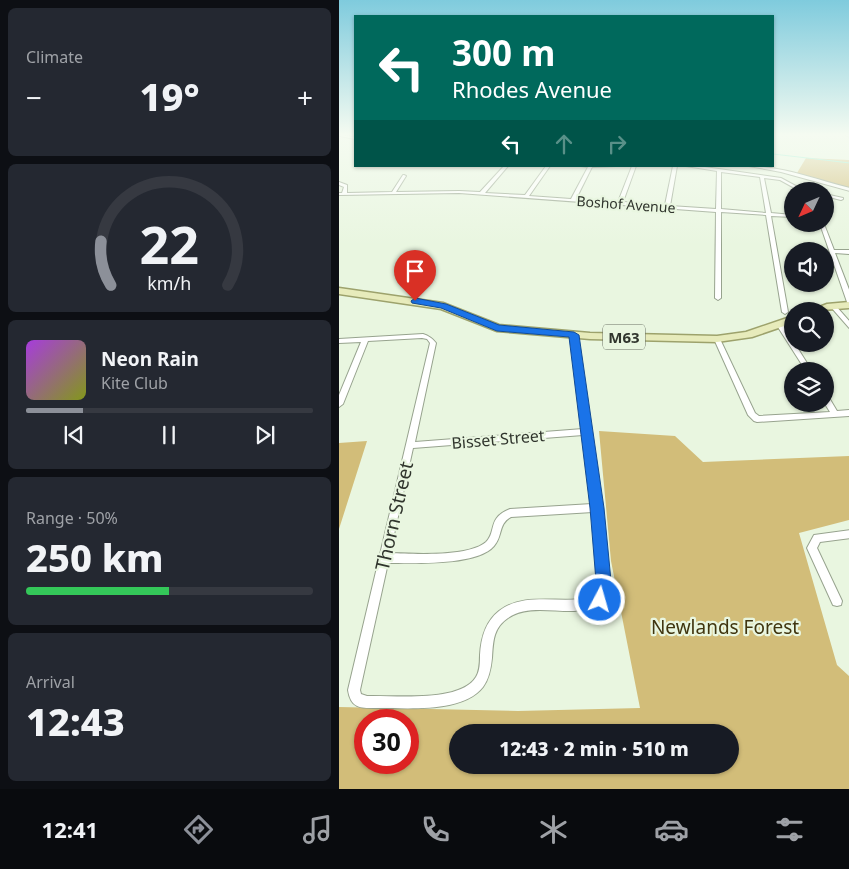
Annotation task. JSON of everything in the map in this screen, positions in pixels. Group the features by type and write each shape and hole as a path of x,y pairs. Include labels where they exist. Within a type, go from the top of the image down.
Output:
{"main road":[{"name":"M63","path":"339,290 443,306 497,328 574,335 717,340 745,336 779,324 784,320"},
{"path":"834,306 849,304"}],"street":[{"path":"481,194 501,172"},
{"path":"526,197 544,172"},
{"path":"573,200 588,172"},
{"path":"620,204 632,172"},
{"path":"667,207 674,172"},
{"path":"718,298 719,172"},
{"path":"732,172 788,182"},
{"path":"784,172 849,190"},
{"path":"393,192 404,176"},
{"path":"762,176 786,302"},
{"path":"339,183 346,186 341,194"},
{"name":"Boshof Avenue","path":"341,194 393,192 481,194 784,216"},
{"path":"834,197 841,199"},
{"path":"834,251 849,252"},
{"path":"834,260 849,304"},
{"path":"834,307 849,327"},
{"path":"779,324 803,362"},
{"path":"384,558 431,558 481,549 491,543 499,520 510,513 597,508 574,335"},
{"name":"Thorn Street","path":"365,340 426,337 431,340 432,349 354,690 355,697 359,701 452,699 470,692 483,680 487,641 493,626 502,616 514,610 537,604 578,606 590,605 600,600 603,581 597,508"},
{"path":"339,341 365,340 339,404"},
{"path":"717,340 752,415 759,419 849,413"},
{"name":"Bisset Street","path":"410,445 586,432"},
{"path":"837,601 812,548 812,544 817,538 849,534"}],"green space":[{"path":"849,172 849,188 834,184 834,182 797,173"},
{"name":"Newlands Forest","path":"599,431 675,436 703,462 849,456 849,520 799,533 837,665 849,676 849,789 339,789 339,707 518,711 640,708 611,561"},
{"path":"367,441 339,529 339,443"}],"route":[{"path":"415,301 443,306 462,312 486,325 497,328 574,335 597,508 603,581 603,591 600,600"}]}
